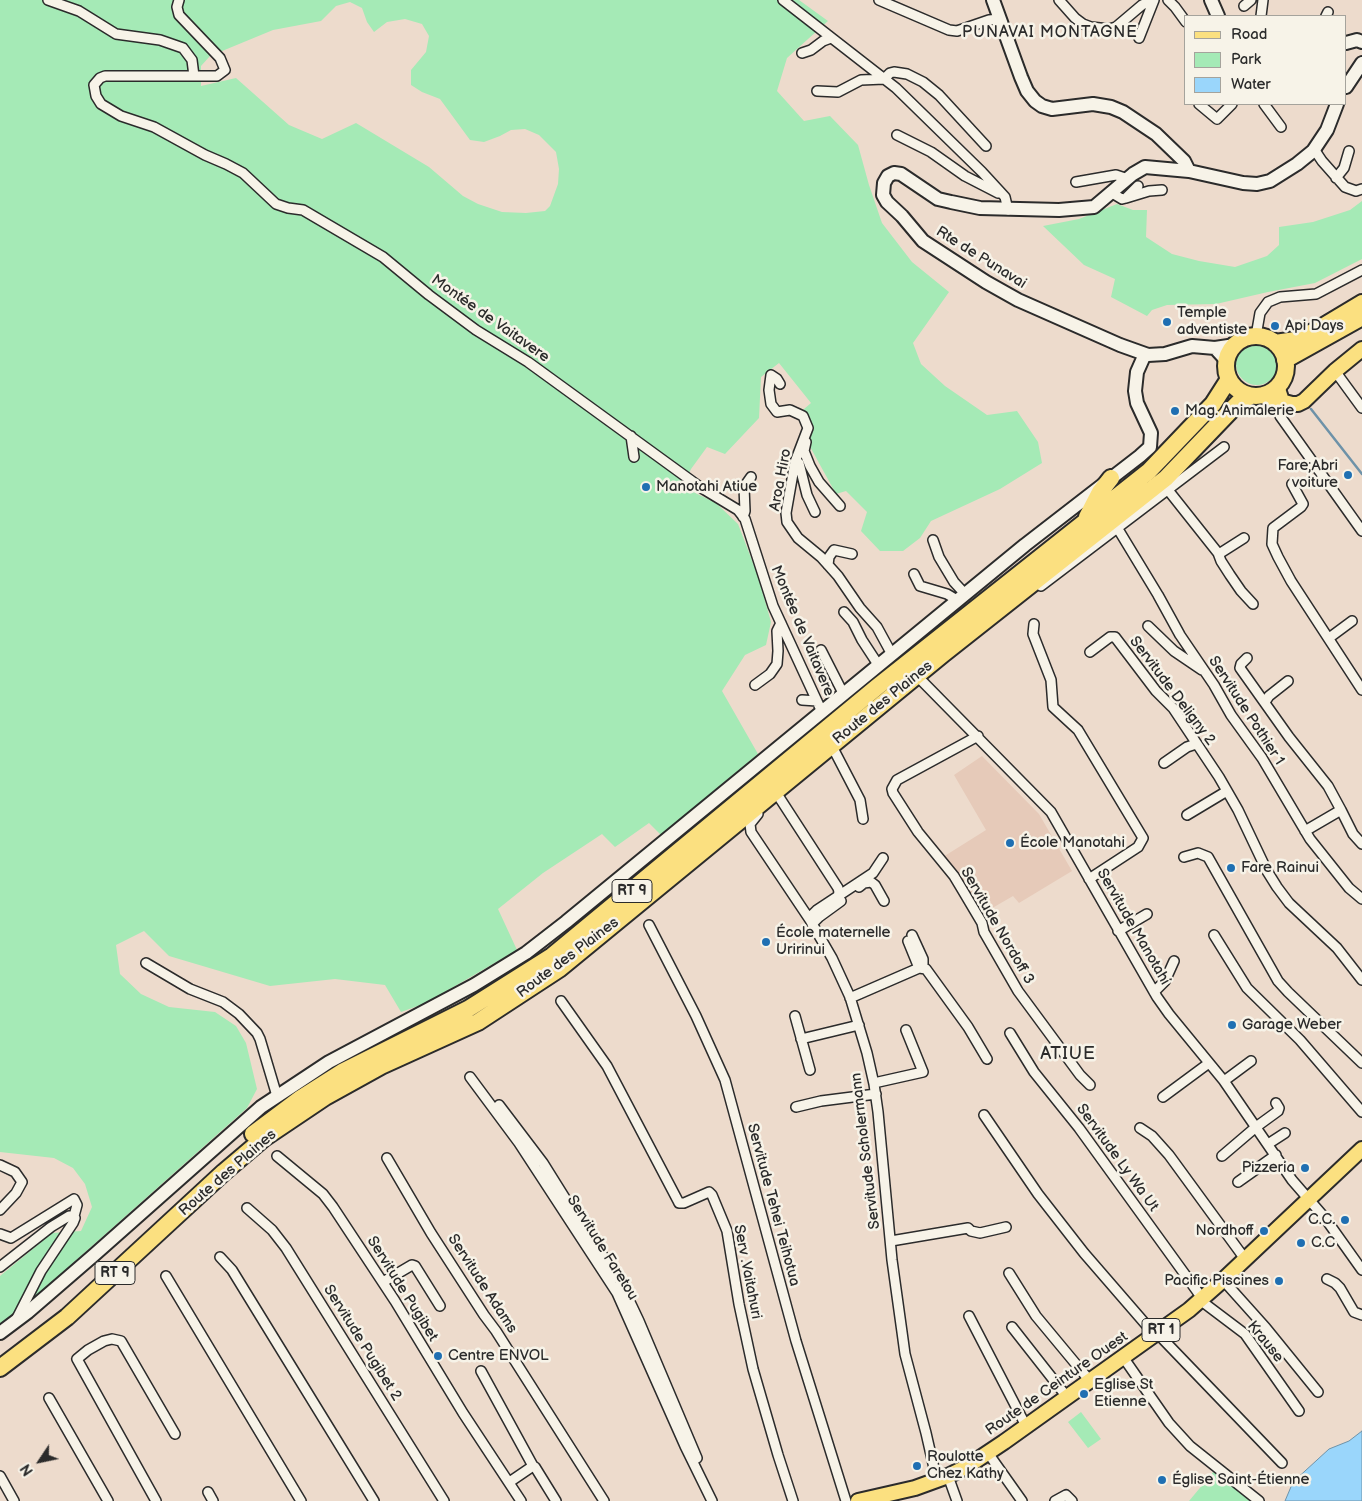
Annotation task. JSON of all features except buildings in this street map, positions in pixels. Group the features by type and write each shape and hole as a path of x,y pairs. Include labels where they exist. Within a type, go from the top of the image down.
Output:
{"highway":[{"path":"1275,344 1296,340 1317,330 1362,303"},
{"path":"1285,360 1362,317"},
{"path":"1256,396 1243,394 1238,390 1229,379 1221,354 1231,350 1245,338 1256,336 1275,344 1285,360 1285,374 1280,394"},
{"name":"Route des Plaines","path":"0,1355 98,1277 209,1170 262,1126 342,1072 468,1009 552,956 878,687 1156,465 1213,404 1229,379"},
{"name":"RT 9","path":"1256,396 1273,391 1280,394"},
{"name":"Route des Plaines","path":"0,1368 66,1317 224,1172 264,1138 325,1098 380,1066 478,1022 559,969 943,654 1166,478 1238,403 1256,396"},
{"path":"1084,523 1100,492 1111,478"}],"main road":[{"path":"993,0 1027,91 1035,101 1042,106 1052,109 1093,104 1111,106 1149,128 1180,156 1189,171"},
{"path":"1211,0 1218,15"},
{"path":"1347,44 1357,40 1362,42"},
{"path":"1347,86 1362,63"},
{"name":"Rte de Punavai","path":"1221,354 1192,346 1165,354 1145,354 1018,300 963,268 923,241 882,195 884,183 888,176 894,173 902,174 938,199 977,207 1008,210 1059,210 1094,207 1112,193 1133,182 1145,167 1189,171 1256,184 1270,181 1297,164 1314,149 1327,130 1337,105"},
{"path":"1280,394 1292,404 1304,401 1335,371 1362,349"},
{"name":"Route des Plaines","path":"0,1333 94,1255 248,1118 277,1096 329,1062 474,985 526,953 566,922 819,707 844,695 1025,545 1141,456 1150,447 1151,433 1137,403 1135,391 1137,372 1145,354"},
{"name":"Route de Ceinture Ouest","path":"858,1501 915,1488 968,1466 988,1453 1155,1335 1201,1299 1362,1149"}],"street":[{"path":"48,0 79,11 116,34 160,40 183,48 192,60 194,76 218,76 225,70 220,58 179,15 177,7 179,0"},
{"path":"783,0 884,79 966,156 1005,197 1008,210"},
{"path":"879,0 957,32 989,20 999,19"},
{"path":"1059,0 1083,24 1091,28 1109,29 1116,27 1142,5 1153,0"},
{"path":"1139,38 1153,0"},
{"path":"1168,0 1184,19"},
{"path":"1260,15 1263,0"},
{"path":"802,53 811,50 826,38 831,38"},
{"path":"817,91 838,92 861,80 884,79 890,73 900,72 923,82 939,95 986,146"},
{"name":"Montée de Vaitavere","path":"194,76 114,75 102,77 94,85 96,96 103,106 122,116 154,127 243,174 276,204 303,210 383,257 444,307 476,330 528,362 700,487 738,510 744,517 773,606 819,707"},
{"path":"1200,105 1217,119 1231,105"},
{"path":"1265,105 1281,127"},
{"path":"897,135 932,152 965,176 1005,197"},
{"path":"1314,149 1336,178 1350,190 1362,189"},
{"path":"1336,178 1344,168 1349,152"},
{"path":"1076,182 1116,175 1133,182 1126,198"},
{"path":"1112,193 1118,198 1126,198 1149,191 1162,190"},
{"path":"1256,336 1260,313 1268,302 1280,297 1316,294 1362,270"},
{"path":"1335,371 1362,408"},
{"path":"780,384 774,376 771,376 769,390 771,404 777,412 790,410 803,416 811,423 804,451 820,482 840,506"},
{"name":"Aroa Hiro","path":"803,416 808,428 795,462 786,513 787,522 798,538 808,545 838,576 860,608 872,620 887,646 894,653"},
{"path":"1280,416 1362,531"},
{"path":"630,436 634,457"},
{"path":"838,896 840,892 838,888 779,797 995,620 1118,529 1224,447"},
{"path":"795,462 799,463 807,495 816,512"},
{"path":"744,517 744,487 751,477"},
{"path":"1292,484 1303,504 1273,528 1272,544 1291,581 1362,690"},
{"path":"1168,490 1218,553 1230,575 1253,604"},
{"name":"Servitude Pothier 1","path":"1118,529 1180,635 1231,715 1262,758 1304,832 1349,888 1362,899"},
{"path":"1218,553 1244,538"},
{"path":"933,540 939,557 961,597"},
{"path":"828,565 830,553 834,550 852,554"},
{"path":"914,574 920,586 961,597"},
{"path":"844,612 853,622 879,666"},
{"path":"858,632 872,620"},
{"path":"1328,638 1352,621"},
{"path":"755,685 770,674 777,664 777,631 781,623"},
{"path":"1034,624 1034,634 1051,680 1053,707 1078,730 1142,838 1138,846 1089,879"},
{"path":"1148,626 1174,651 1206,673"},
{"name":"Servitude Deligny 2","path":"1090,652 1110,637 1114,637 1156,691 1172,708 1227,791 1277,887 1289,903 1337,948 1362,980"},
{"path":"821,650 844,695"},
{"path":"1248,658 1240,668 1289,737 1328,786 1353,834 1362,844"},
{"name":"Servitude Manotahi","path":"922,681 1051,812 1154,992 1169,1014 1226,1084 1308,1200 1325,1218 1362,1270"},
{"path":"1265,702 1269,696 1288,681"},
{"path":"802,700 819,707"},
{"name":"Servitude Nordoff 3","path":"978,736 897,780 892,789 893,793 918,832 954,876 982,923 984,932 1018,991 1080,1075 1090,1085"},
{"path":"1164,763 1187,747 1196,744"},
{"path":"836,752 860,800 863,819"},
{"path":"1187,815 1227,791"},
{"name":"Servitude Scholermann","path":"779,797 756,816 750,824 751,832 810,921 832,958 850,998 859,1025 876,1094 905,1354 926,1433 942,1478 958,1501"},
{"path":"1304,832 1341,810"},
{"path":"1184,857 1198,854 1208,857 1278,981 1362,1063"},
{"path":"810,921 812,914 873,873 883,858"},
{"path":"810,921 819,917 869,882 875,885 884,901"},
{"path":"1118,931 1147,914"},
{"name":"Servitude Tehei Teihotua","path":"650,925 696,1016 725,1080 796,1341 846,1501"},
{"path":"1214,935 1247,988 1300,1040 1362,1112"},
{"path":"909,936 923,959 921,968"},
{"path":"1154,992 1165,981 1174,961"},
{"path":"146,963 190,990 224,1002 239,1014 257,1033 260,1039 277,1096"},
{"path":"850,998 921,968"},
{"path":"921,968 968,1027 987,1059"},
{"name":"Serv .Vaitahuri","path":"561,1001 607,1066 679,1203 684,1203 709,1192 712,1195 727,1231 750,1360 778,1455 794,1501"},
{"path":"795,1016 810,1070"},
{"path":"801,1039 859,1025"},
{"path":"874,1083 923,1072 906,1030"},
{"name":"Servitude Ly Wa Ut","path":"1010,1033 1034,1072 1079,1128 1201,1299"},
{"path":"1226,1084 1251,1061"},
{"path":"1163,1097 1209,1063"},
{"path":"1226,1084 1247,1071"},
{"name":"Servitude Faretou","path":"470,1077 519,1143 617,1293 685,1446 712,1501"},
{"path":"796,1107 821,1101 876,1094"},
{"path":"1222,1156 1278,1111 1279,1108 1276,1103"},
{"name":"Servitude Faretou","path":"499,1105 543,1164 620,1281 639,1321 695,1454 718,1501"},
{"path":"984,1115 1038,1194 1084,1253 1155,1335 1238,1424"},
{"path":"1140,1128 1152,1136 1169,1155 1245,1259"},
{"path":"1268,1144 1285,1133"},
{"path":"1238,1182 1276,1155"},
{"name":"Servitude Pugibet","path":"277,1156 323,1194 384,1282 463,1413 521,1501"},
{"name":"Servitude Adams","path":"387,1158 431,1233 604,1501"},
{"path":"0,1165 10,1168 22,1182 16,1193 0,1210"},
{"path":"0,1234 11,1238 74,1199 77,1205 73,1223 41,1271 14,1323"},
{"name":"Servitude Pugibet 2","path":"247,1208 272,1230 283,1244 444,1501"},
{"path":"0,1267 50,1227 69,1216 74,1216"},
{"path":"891,1241 968,1228 971,1231 980,1232 1006,1227"},
{"path":"220,1257 232,1270 374,1501"},
{"path":"384,1282 412,1265 415,1266 440,1306"},
{"path":"1009,1273 1036,1316 1090,1381"},
{"path":"166,1276 301,1501"},
{"path":"1326,1279 1340,1288 1354,1312 1362,1315"},
{"path":"1223,1280 1266,1328 1318,1392"},
{"name":"Krause","path":"1201,1299 1245,1334 1299,1411"},
{"path":"969,1316 1026,1426"},
{"path":"1012,1327 1067,1397"},
{"path":"1155,1335 1282,1463"},
{"path":"156,1501 77,1359 104,1340 121,1341 174,1434"},
{"path":"1123,1357 1136,1373 1169,1423 1190,1446 1259,1501"},
{"path":"481,1371 533,1466 537,1469 556,1501"},
{"path":"49,1398 108,1501"},
{"path":"988,1453 1022,1501"},
{"path":"508,1481 511,1481 533,1466"},
{"path":"0,1476 14,1501"},
{"path":"208,1492 213,1501"},
{"path":"1055,1501 1066,1495 1072,1501"}],"shaded area":[{"name":"École Manotahi","path":"982,756 1039,814 1072,871 1019,903 1013,896 982,914 943,857 986,830 954,775"}],"green space":[{"path":"0,0 799,0 828,21 787,58 777,91 804,121 830,116 858,145 882,223 912,262 949,292 913,343 921,364 945,386 987,415 1017,411 1038,442 1042,463 1000,489 931,521 920,538 903,551 880,551 861,531 867,512 846,491 836,494 808,443 797,415 811,403 779,363 761,377 759,418 725,454 707,447 691,469 683,487 716,503 738,524 758,576 771,622 766,645 745,655 722,691 758,754 661,835 649,823 615,847 602,834 543,873 498,909 517,950 426,1003 401,1012 385,985 335,979 270,986 169,956 144,931 116,945 120,974 141,994 169,1007 215,1012 236,1026 246,1043 257,1089 247,1108 0,1328 0,1276 52,1233 81,1231 92,1207 85,1184 73,1168 54,1158 0,1152","holes":["350,2 362,8 367,22 374,32 387,22 405,19 422,24 429,36 426,52 411,70 411,85 422,92 440,99 470,140 484,142 511,130 525,129 539,135 556,152 559,169 558,184 550,206 545,211 526,213 502,212 478,204 463,196 429,167 356,123 322,139 289,125 236,78 201,86 201,66 210,56 273,30 321,21 336,6"]},
{"path":"1362,201 1362,259 1315,283 1216,304 1167,305 1152,310 1147,316 1111,297 1115,279 1084,265 1043,226 1079,219 1117,204 1133,210 1147,210 1146,237 1172,254 1235,267 1267,256 1279,245 1279,227 1313,222 1350,210"},
{"path":"1261,343 1269,346 1275,352 1278,364 1275,376 1269,382 1253,385 1245,382 1239,376 1236,360 1239,352 1245,346"},
{"path":"1081,1412 1101,1439 1088,1448 1068,1422"},
{"path":"1214,1471 1251,1501 1189,1501"}],"water":[{"path":"1362,1431 1362,1501 1285,1501 1293,1482 1329,1449 1349,1441"}],"waterway":[{"path":"1311,409 1362,474"}],"place":[{"name":"Temple adventiste","path":"1167,322"},
{"name":"Api Days","path":"1275,326"},
{"name":"Mag. Animalerie","path":"1175,411"},
{"name":"Fare;Abri voiture","path":"1348,475"},
{"name":"Manotahi Atiue","path":"646,487"},
{"name":"École Manotahi","path":"1010,843"},
{"name":"Fare Rainui","path":"1231,868"},
{"name":"École maternelle Uririnui","path":"766,942"},
{"name":"Garage Weber","path":"1232,1025"},
{"name":"Pizzeria","path":"1305,1168"},
{"name":"C.C.","path":"1345,1220"},
{"name":"Nordhoff","path":"1264,1231"},
{"name":"C.C","path":"1301,1243"},
{"name":"Pacific Piscines","path":"1279,1281"},
{"name":"Centre ENVOL","path":"438,1356"},
{"name":"Eglise St Etienne","path":"1084,1394"},
{"name":"Roulotte Chez Kathy","path":"917,1466"},
{"name":"Église Saint-Étienne","path":"1162,1480"}],"district":[{"name":"PUNAVAI MONTAGNE","path":"1050,33"},
{"name":"ATIUE","path":"1068,1054"}]}
